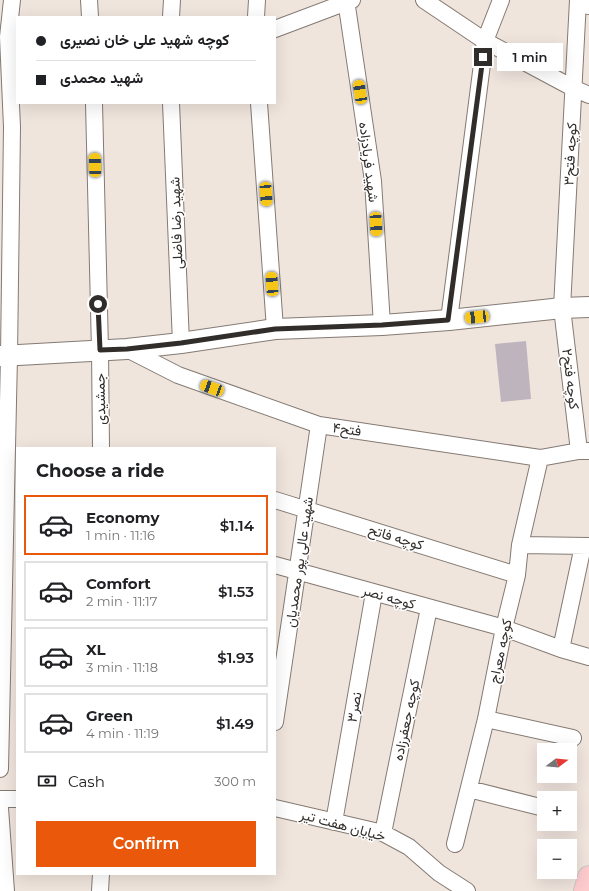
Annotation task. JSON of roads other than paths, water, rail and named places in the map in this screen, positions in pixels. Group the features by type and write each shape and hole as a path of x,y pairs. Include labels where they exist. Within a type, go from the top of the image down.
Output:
{"main road":[{"path":"585,891 589,877"}],"street":[{"path":"0,769 3,357 12,127 8,37 12,0"},
{"path":"89,0 90,16"},
{"path":"171,16 172,0"},
{"path":"256,16 257,0"},
{"path":"423,0 485,41 589,95"},
{"path":"448,320 485,41 501,0"},
{"path":"579,0 589,4"},
{"name":"کوچه فتح۳","path":"562,308 579,0"},
{"path":"276,29 348,1"},
{"name":"شهید فریادزاده","path":"348,1 374,181 382,325"},
{"name":"جمشیدی","path":"94,104 102,447"},
{"name":"شهید رضا فاضلی","path":"171,104 181,343"},
{"path":"259,104 275,329"},
{"path":"3,357 127,349 181,343 275,329 382,325 448,320 562,308 589,307"},
{"name":"کوچه فتح۲","path":"562,308 584,451"},
{"name":"فتح۴","path":"127,349 178,375 319,426 540,458 584,451"},
{"name":"شهید عالی پور محمدیان","path":"276,707 278,677 298,571 319,426"},
{"name":"کوچه معراج","path":"455,844 486,719 504,628 517,575 520,544 540,458"},
{"name":"کوچه فاتح","path":"276,500 517,575"},
{"path":"520,544 586,546 561,649"},
{"name":"کوچه نصر","path":"276,565 504,628 561,649 589,656"},
{"name":"نصر۳","path":"334,822 374,593"},
{"name":"کوچه جعفرزاده","path":"382,833 429,608"},
{"path":"486,719 572,738"},
{"path":"469,789 537,805"},
{"path":"0,799 16,800"},
{"path":"0,808 6,891"},
{"name":"خیابان هفت تیر","path":"276,808 382,833 409,847 439,873 467,891"},
{"path":"100,891 101,875"}]}
